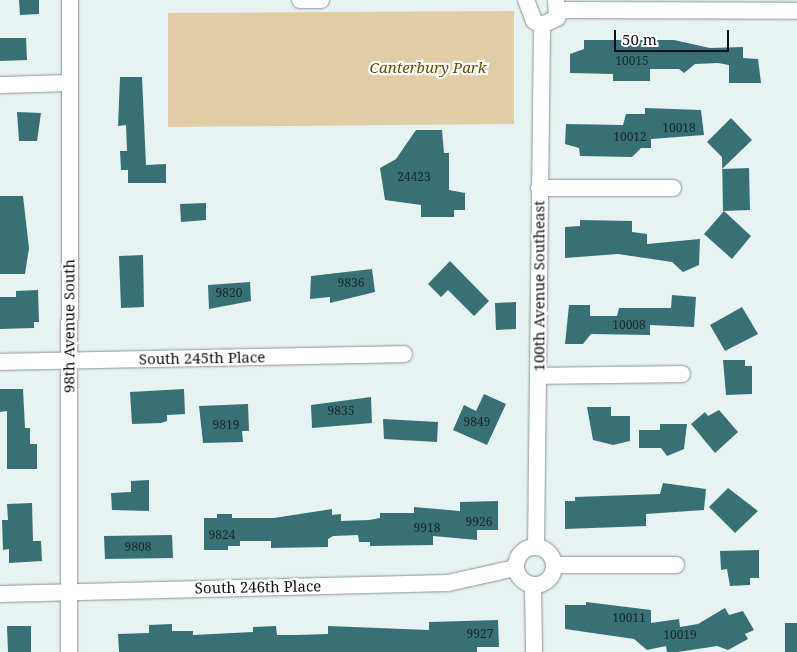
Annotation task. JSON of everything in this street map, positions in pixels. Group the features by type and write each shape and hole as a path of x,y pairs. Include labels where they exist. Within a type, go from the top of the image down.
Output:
{"street":[{"name":"98th Avenue South","path":"69,652 70,0"},
{"path":"300,0 321,0"},
{"path":"526,0 534,21 542,25 554,22 557,5 797,11"},
{"name":"100th Avenue Southeast","path":"536,547 542,25"},
{"path":"0,85 70,83"},
{"path":"540,188 673,188"},
{"name":"South 245th Place","path":"0,362 404,354"},
{"path":"538,376 682,374"},
{"path":"536,547 550,555 554,565 551,578 533,586 523,582 515,568 518,555 536,547"},
{"path":"554,565 676,565"},
{"name":"South 246th Place","path":"0,594 448,583 515,568"},
{"path":"533,586 534,652"}],"green space":[{"name":"Canterbury Park","path":"514,11 514,124 168,127 168,13"}],"building":[{"path":"19,0 39,0 39,14 20,15"},
{"path":"0,38 26,38 27,60 0,61"},
{"path":"584,40 674,40 710,48 743,47 743,58 758,59 761,83 729,83 729,65 718,63 695,64 684,73 679,69 650,69 650,81 613,81 613,74 570,73 570,54 584,49"},
{"path":"120,77 142,77 146,165 166,164 166,183 128,183 128,170 121,170 120,151 127,151 126,125 118,126"},
{"path":"645,108 701,110 704,135 651,139 651,148 641,148 632,157 580,156 579,148 565,144 566,124 623,125 626,114 645,114"},
{"path":"17,112 41,113 37,141 19,141"},
{"path":"731,118 752,140 722,169 722,157 707,142"},
{"path":"416,130 442,130 444,153 449,153 449,190 465,193 465,210 454,210 454,217 421,217 421,205 385,200 380,168 396,159"},
{"path":"749,168 750,210 723,211 722,169"},
{"path":"0,196 23,196 29,248 25,274 0,274"},
{"path":"206,203 206,220 181,222 180,204"},
{"path":"724,211 751,236 732,259 704,234"},
{"path":"580,220 632,221 632,232 647,234 647,244 700,239 699,265 683,272 672,262 618,254 565,258 565,227 580,226"},
{"path":"143,255 144,307 121,308 119,256"},
{"path":"450,261 489,301 474,316 448,290 441,297 428,284"},
{"path":"372,269 375,292 330,303 330,297 310,299 311,276"},
{"path":"250,282 251,301 209,309 208,285"},
{"path":"38,290 39,322 34,322 34,328 0,329 0,297 16,297 16,291"},
{"path":"672,295 696,297 694,327 650,325 650,335 591,334 583,344 565,344 569,305 590,305 590,316 617,316 619,308 671,308"},
{"path":"516,302 516,329 496,330 495,303"},
{"path":"742,307 758,334 725,351 710,325"},
{"path":"723,360 745,360 745,366 752,366 752,394 726,395"},
{"path":"0,389 23,389 25,428 30,428 30,444 37,444 37,469 7,469 7,411 0,412"},
{"path":"184,389 185,414 167,415 167,421 161,423 132,424 130,392"},
{"path":"484,394 506,404 487,445 453,430 464,405 476,411"},
{"path":"371,397 372,423 312,428 311,405"},
{"path":"248,404 249,431 242,431 243,442 203,443 199,406"},
{"path":"587,407 611,407 611,416 630,416 630,441 613,445 593,440"},
{"path":"719,410 738,432 715,453 691,424 705,412 708,416"},
{"path":"383,419 438,422 437,442 384,439"},
{"path":"660,424 687,424 684,449 667,456 661,448 639,448 639,430 660,430"},
{"path":"149,480 149,511 112,510 111,493 131,492 131,481"},
{"path":"663,483 706,489 704,510 646,514 646,526 565,529 565,501 575,501 575,497 660,494"},
{"path":"728,488 758,511 735,533 709,507"},
{"path":"498,501 498,530 477,530 477,540 433,536 433,545 370,546 370,542 359,542 358,535 333,536 328,539 328,547 271,548 271,541 240,541 240,546 228,546 228,550 204,550 204,518 217,518 217,514 232,514 232,518 274,518 332,509 332,515 341,514 341,521 369,520 380,518 380,513 414,513 414,507 460,511 460,502"},
{"path":"32,503 33,541 41,541 42,561 9,563 9,549 3,550 2,520 8,520 7,504"},
{"path":"172,535 173,558 105,559 104,536"},
{"path":"759,550 759,578 750,578 750,585 730,586 727,569 721,570 720,551"},
{"path":"586,602 651,610 651,623 679,619 680,627 698,624 725,608 729,615 743,611 754,630 745,634 748,639 728,650 717,646 667,652 666,646 647,650 634,639 565,629 565,605 586,605"},
{"path":"498,620 499,647 477,647 477,652 119,652 118,634 149,633 149,625 172,624 172,631 193,631 193,635 253,632 253,627 276,626 277,635 297,635 328,634 328,626 429,630 429,622"},
{"path":"785,623 797,623 797,652 785,652"},
{"path":"7,626 31,626 31,652 8,652"}]}
